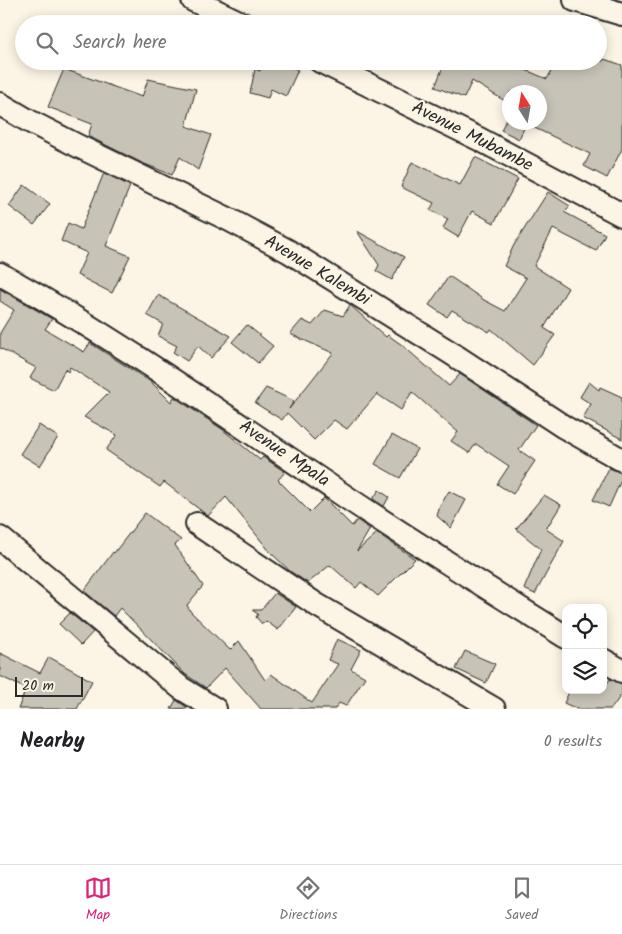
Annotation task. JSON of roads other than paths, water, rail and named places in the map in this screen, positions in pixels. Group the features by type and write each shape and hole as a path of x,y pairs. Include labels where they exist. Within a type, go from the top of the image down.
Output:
{"street":[{"path":"193,0 224,15"},
{"path":"575,0 622,14"},
{"name":"Avenue Mubambe","path":"338,70 482,140 622,215"},
{"name":"Avenue Kalembi","path":"0,104 28,121 228,219 288,251 451,353 564,427 622,460"},
{"name":"Avenue Mpala","path":"0,274 136,356 462,572 562,634"},
{"path":"197,524 317,606 494,709"},
{"path":"0,538 181,688 215,709"},
{"path":"607,662 622,671"}]}
